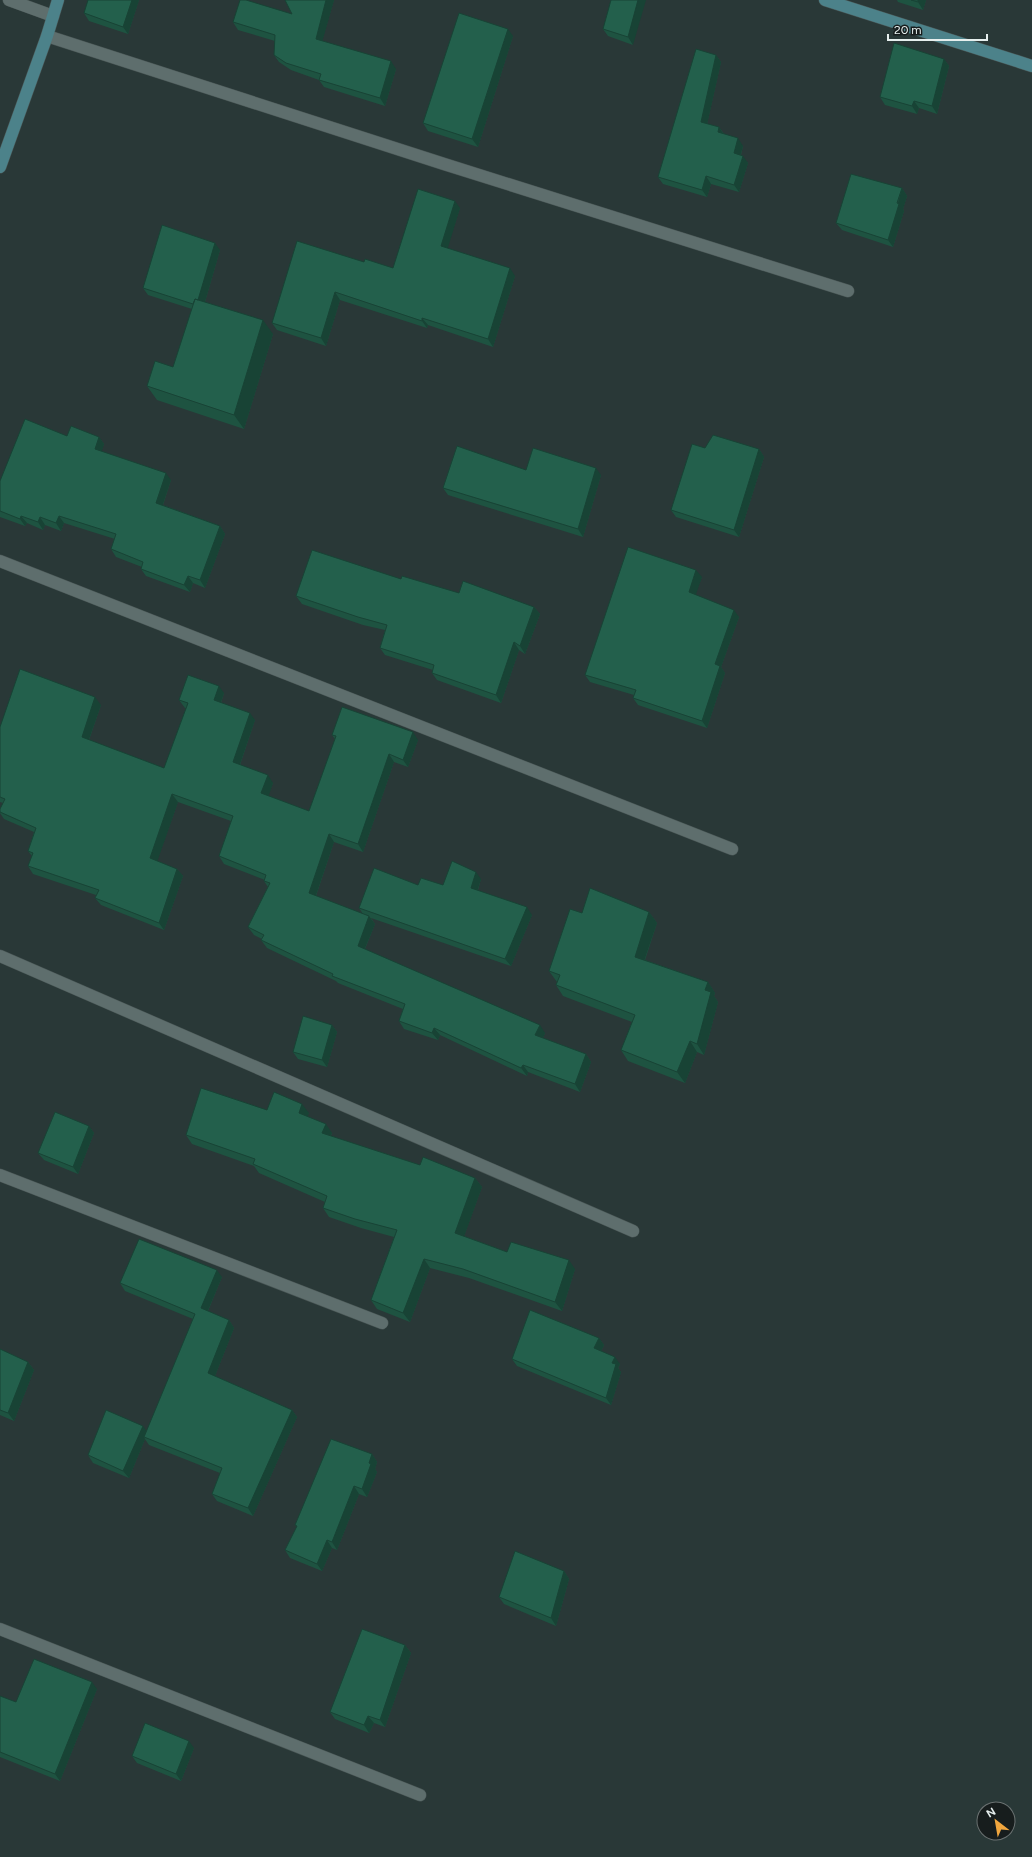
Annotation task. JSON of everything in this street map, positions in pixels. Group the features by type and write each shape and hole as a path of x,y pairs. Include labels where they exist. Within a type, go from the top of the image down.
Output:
{"street":[{"path":"9,0 53,16"},
{"path":"0,167 47,36 58,0"},
{"path":"825,0 1032,66"},
{"path":"47,36 444,164 848,291"},
{"path":"0,561 732,849"},
{"path":"0,956 634,1231"},
{"path":"0,1175 382,1323"},
{"path":"0,1630 420,1794"}],"building":[{"path":"88,0 132,0 123,27 84,13"},
{"path":"240,0 246,0 292,14 285,0 326,0 316,39 391,61 380,98 319,80 321,74 286,63 274,55 275,35 233,22"},
{"path":"611,0 638,0 628,37 603,29"},
{"path":"459,13 508,29 472,139 423,123"},
{"path":"894,43 944,59 932,106 914,101 912,106 880,97"},
{"path":"696,49 716,55 701,122 719,127 718,132 738,138 734,153 743,156 734,185 706,176 702,190 658,177"},
{"path":"851,174 902,188 897,203 899,204 888,240 836,223"},
{"path":"418,189 455,201 441,246 510,268 488,339 422,318 422,321 335,292 321,338 272,323 297,241 364,262 365,259 393,268"},
{"path":"162,225 215,243 198,300 195,299 193,304 143,288"},
{"path":"195,299 263,320 234,415 147,386 155,361 173,367"},
{"path":"25,419 67,436 71,426 99,437 95,449 166,473 156,503 220,526 200,580 188,576 184,585 141,569 143,562 111,549 116,534 59,516 56,523 40,517 38,522 21,516 20,519 0,511 0,481"},
{"path":"713,435 759,449 734,530 671,510 692,444 705,448"},
{"path":"457,446 526,470 533,448 596,468 578,529 443,488"},
{"path":"628,547 696,570 689,592 734,610 715,664 720,666 702,721 633,698 636,690 585,675"},
{"path":"312,550 401,579 402,576 459,593 463,581 534,607 520,646 514,642 496,695 432,673 434,665 380,648 387,625 296,596"},
{"path":"20,669 95,697 82,737 164,768 188,703 179,700 188,675 219,686 214,700 250,713 233,762 268,775 261,793 309,811 336,736 332,735 342,707 413,732 403,760 389,754 358,844 329,834 309,893 369,916 358,946 540,1025 535,1035 586,1054 575,1084 523,1065 521,1068 434,1028 432,1033 399,1021 405,1004 332,976 333,974 261,940 264,935 248,927 270,883 264,881 266,875 219,856 233,816 172,794 150,858 177,869 159,923 95,898 99,890 28,866 33,853 28,851 36,828 0,812 5,799 0,797 0,727"},
{"path":"452,861 476,872 471,888 527,907 505,959 359,908 374,868 418,885 421,878 443,885"},
{"path":"590,888 649,912 635,957 708,982 705,990 711,992 697,1044 690,1041 677,1072 621,1050 635,1015 556,985 560,975 549,971 570,909 582,913"},
{"path":"303,1016 332,1025 322,1060 293,1052"},
{"path":"201,1088 267,1110 274,1092 302,1104 299,1113 326,1124 322,1133 420,1165 423,1157 475,1178 455,1233 507,1252 511,1242 569,1260 555,1302 463,1269 424,1259 403,1313 371,1300 397,1230 355,1219 323,1208 327,1196 253,1164 255,1159 186,1135"},
{"path":"55,1112 89,1126 73,1167 38,1153"},
{"path":"139,1239 217,1270 201,1308 229,1320 208,1373 292,1410 248,1508 212,1494 222,1468 144,1437 195,1314 120,1283"},
{"path":"530,1310 599,1338 594,1348 615,1357 612,1363 616,1364 606,1398 512,1359"},
{"path":"0,1349 28,1362 8,1413 0,1410"},
{"path":"106,1410 143,1426 123,1471 88,1455"},
{"path":"331,1439 372,1454 369,1463 371,1464 362,1489 354,1486 332,1542 327,1540 317,1564 285,1550 297,1526 295,1525"},
{"path":"515,1551 564,1571 551,1618 499,1597"},
{"path":"362,1629 405,1645 380,1720 368,1716 364,1725 330,1712"},
{"path":"34,1659 92,1682 55,1774 0,1752 0,1696 16,1702"},
{"path":"145,1723 189,1741 176,1774 132,1756"}]}
